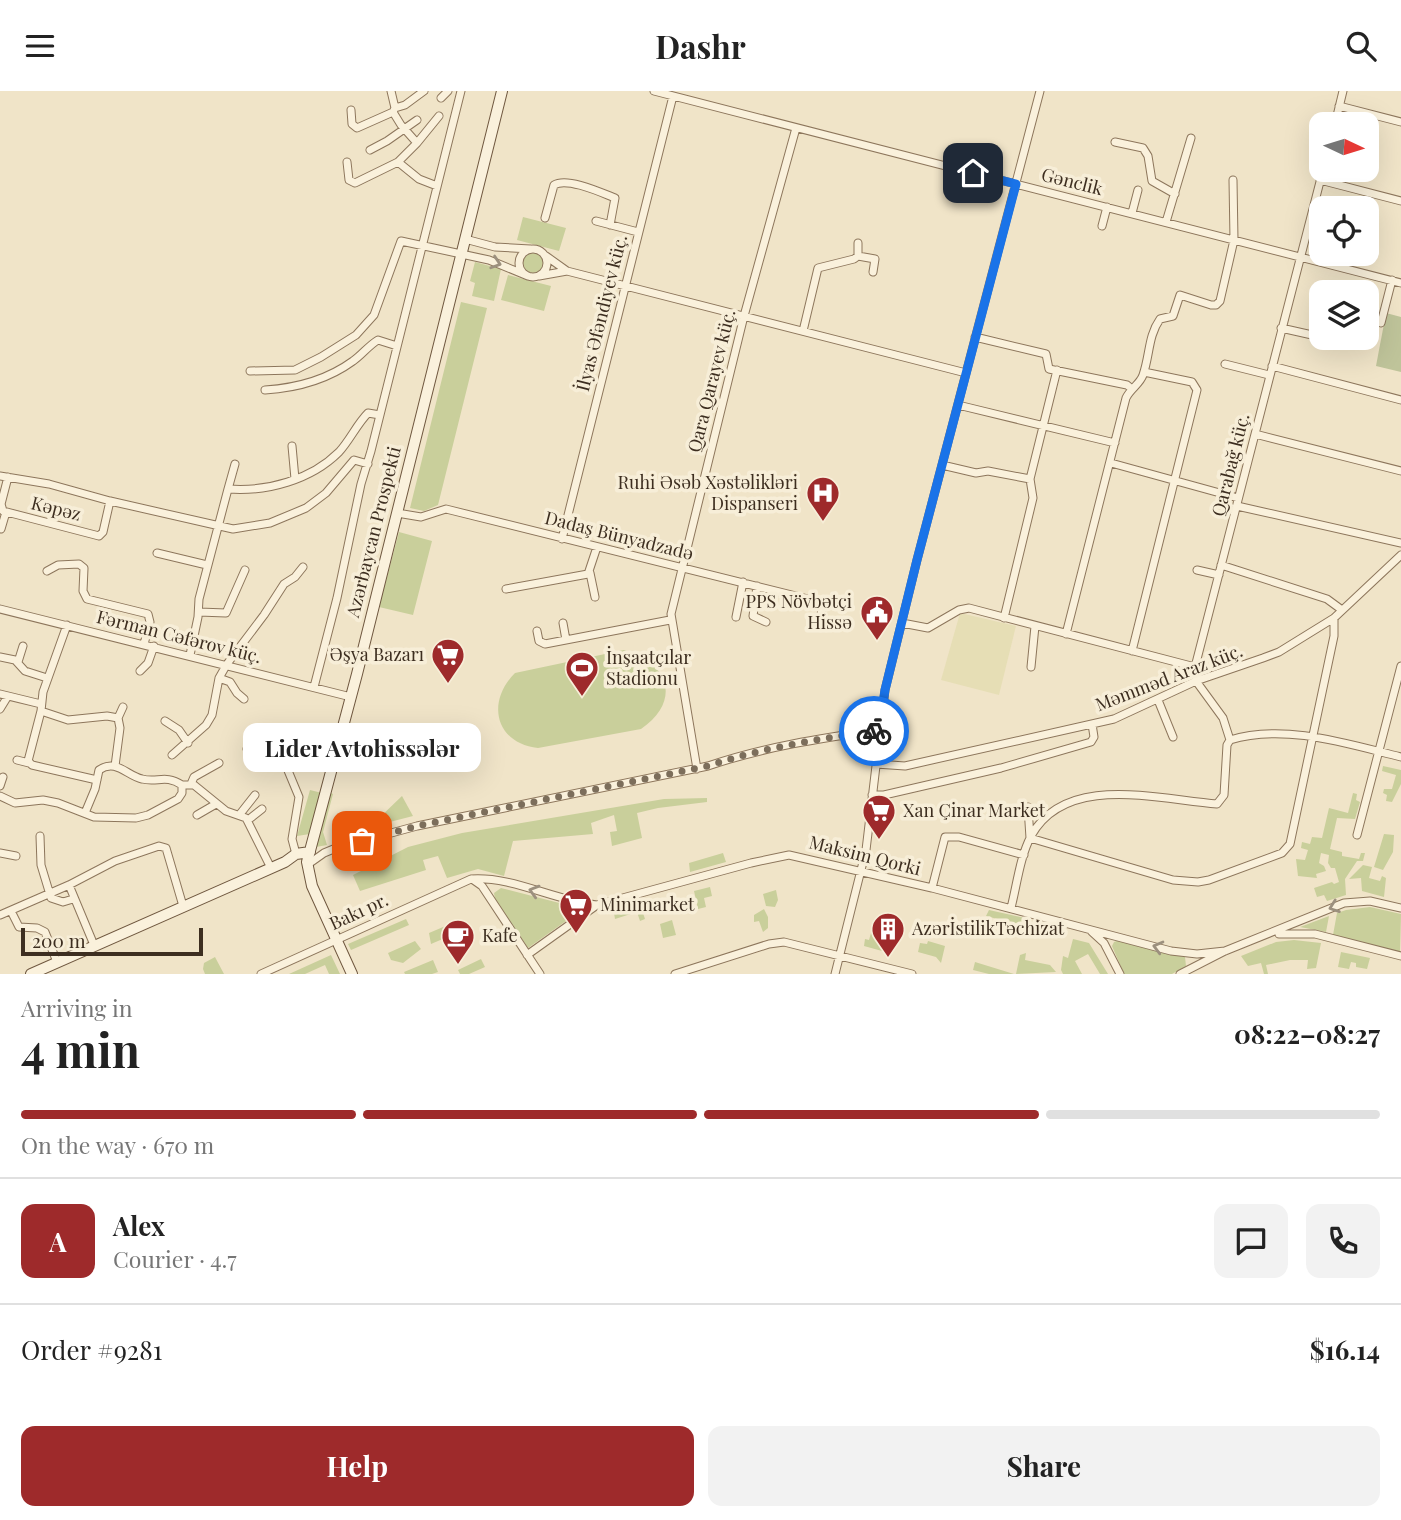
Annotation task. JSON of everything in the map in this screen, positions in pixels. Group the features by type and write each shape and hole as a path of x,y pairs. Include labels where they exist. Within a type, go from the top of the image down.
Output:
{"street":[{"path":"391,91 394,110 417,143"},
{"path":"351,110 352,124 357,128 405,105 424,91"},
{"path":"441,98 448,91"},
{"path":"314,687 337,599 356,502 368,464 461,91"},
{"name":"Azərbaycan Prospekti","path":"307,865 502,91"},
{"name":"Gənclik","path":"654,91 1401,283"},
{"path":"835,974 862,871 885,690 1040,91"},
{"path":"1338,112 1343,91"},
{"name":"İlyas Əfəndiyev küç.","path":"562,539 673,96"},
{"path":"1339,106 1401,122"},
{"path":"347,162 349,180 355,183 398,162 439,116"},
{"path":"370,150 417,120"},
{"name":"Qara Qarayev küç.","path":"697,769 670,620 744,316 796,128"},
{"path":"1166,222 1191,138"},
{"path":"1115,142 1143,148 1148,156 1152,181 1158,187 1175,194"},
{"path":"398,162 419,179 437,186"},
{"path":"1066,634 1126,398 1144,372 1149,341 1155,327 1160,319 1173,316 1180,295 1211,305 1218,303 1234,240 1233,180"},
{"path":"545,218 554,185 562,181 615,198 610,225"},
{"name":"Qarabağ küç.","path":"1196,681 1195,667 1319,182"},
{"path":"1328,182 1401,201"},
{"path":"1132,213 1138,190"},
{"path":"1102,226 1107,207"},
{"path":"596,221 638,232"},
{"path":"466,239 495,247 534,249 567,271"},
{"path":"250,371 295,370 343,345 374,315 401,241 489,260 531,276 567,271 966,373"},
{"path":"858,243 858,256"},
{"path":"531,276 522,269 520,260 525,252 534,249"},
{"path":"531,276 543,273 546,267 547,261 542,253"},
{"path":"803,331 818,268 849,261 858,256 875,259 873,272"},
{"path":"1381,323 1392,281"},
{"path":"1281,328 1309,335"},
{"path":"975,337 1046,355 1049,369 1127,385 1132,389"},
{"path":"265,390 291,387 324,377 357,359 378,339 397,346"},
{"path":"1225,364 1269,375"},
{"path":"1272,366 1401,399"},
{"path":"1004,618 1033,498 1030,479 1057,370"},
{"path":"1132,651 1197,390 1192,382 1144,372"},
{"path":"958,405 1115,443"},
{"path":"229,489 263,488 295,479 330,460 350,439 368,413 380,415"},
{"path":"1255,434 1401,471"},
{"path":"292,446 295,479"},
{"path":"4,476 49,484 217,527 242,528 295,514 326,493 354,460 368,464"},
{"path":"1111,463 1238,498"},
{"path":"190,655 207,565 235,464"},
{"path":"942,465 976,473 988,471 1030,479"},
{"name":"Kəpəz","path":"4,476 1,508 6,512 99,535 103,532 110,501"},
{"path":"1237,506 1401,543"},
{"name":"Dadaş Bünyadzadə","path":"397,513 421,517 446,509 821,603 821,616"},
{"path":"1,529 6,512"},
{"path":"595,597 590,573 597,547"},
{"path":"157,553 207,565"},
{"name":"Məmməd Araz küç.","path":"876,764 905,766 1128,715 1196,681 1279,652 1334,618 1401,555"},
{"path":"47,571 58,565 79,564 83,568 83,591 87,599 148,614 150,622 144,644"},
{"path":"1221,565 1327,599 1342,610"},
{"path":"172,755 210,720 219,678 227,664 284,584 295,577 303,567"},
{"path":"199,612 226,613 245,570"},
{"path":"1197,570 1219,575"},
{"path":"506,589 590,573"},
{"path":"736,617 743,582"},
{"path":"757,586 753,616 765,622"},
{"path":"902,623 928,628 963,608 1195,667"},
{"name":"Fərman Cəfərov küç.","path":"0,609 351,697"},
{"path":"1030,838 1173,880 1198,882 1287,849 1313,738 1335,629 1334,618"},
{"path":"537,631 541,643 670,620"},
{"path":"564,623 566,640"},
{"path":"29,762 47,678 67,625"},
{"path":"1031,667 1035,626"},
{"path":"19,662 23,646"},
{"path":"141,671 148,663 154,646"},
{"path":"0,657 19,662 25,671 47,678"},
{"path":"1357,835 1401,666"},
{"path":"219,678 230,681 244,699"},
{"path":"1011,908 1030,838 1045,819 1073,800 1119,794 1217,804 1224,796 1227,745 1230,740 1223,718 1196,681"},
{"path":"0,709 4,695 21,698 68,720 107,716 118,718"},
{"path":"1158,700 1173,737"},
{"path":"115,766 120,727 118,718 123,707"},
{"path":"165,721 178,730 188,743"},
{"path":"872,795 884,795 1001,768 1091,742 1094,737 1093,725"},
{"path":"285,862 307,865 324,853 417,826 697,769 823,738 879,730"},
{"path":"1230,740 1273,734 1313,738 1401,757"},
{"path":"247,749 255,748 266,757 277,756 284,761 299,797 292,839 296,854"},
{"path":"17,760 97,780"},
{"path":"191,784 194,777 219,764"},
{"path":"85,813 101,768 115,766 142,779 170,778 182,785 191,784 226,811 240,814 248,821 271,868"},
{"path":"0,786 3,777"},
{"path":"1,798 20,803 43,800 94,817 142,817 181,797 182,785"},
{"path":"240,814 255,795"},
{"path":"197,815 216,804"},
{"path":"1028,807 1030,838"},
{"path":"248,821 262,810"},
{"path":"40,836 41,865 49,893 54,900 63,902 73,899"},
{"path":"932,888 945,837 959,837 1024,855"},
{"path":"0,915 115,862 153,847 163,846 166,848 183,907"},
{"path":"0,853 16,856"},
{"path":"31,974 285,862 296,854 324,853"},
{"name":"Maksim Qorki","path":"597,905 781,856 798,855 1184,954 1225,951"},
{"path":"307,865 312,886 352,974"},
{"path":"471,879 491,879 570,901 597,905"},
{"path":"471,879 480,883 540,974"},
{"name":"Bakı pr.","path":"261,974 471,879"},
{"path":"491,901 491,888 504,883"},
{"path":"69,885 94,945"},
{"path":"570,901 578,908 575,920"},
{"path":"1183,973 1225,951 1344,903 1370,901 1401,908"},
{"path":"527,955 597,905"},
{"path":"11,911 19,927 37,928 46,932 57,962"},
{"path":"1086,928 1101,940 1120,973"},
{"path":"1268,935 1290,932 1315,934 1401,956"},
{"path":"1110,953 1109,940 1122,937"},
{"path":"675,974 777,942 912,974"},
{"path":"1183,973 1189,961 1184,954"}],"shaded area":[{"path":"960,613 1016,626 999,695 941,680"}],"green space":[{"path":"523,217 566,228 559,251 517,240"},
{"path":"533,253 540,256 543,263 540,270 533,273 526,270 523,263 526,256"},
{"path":"475,262 501,269 494,301 472,296 475,283 470,281"},
{"path":"508,275 551,286 544,311 501,300"},
{"path":"461,302 487,308 438,505 424,511 410,508"},
{"path":"1386,313 1401,317 1401,372 1376,366"},
{"path":"399,532 432,541 413,615 379,607"},
{"name":"İnşaatçılar Stadionu","path":"624,650 651,663 665,683 666,695 662,707 641,729 538,748 523,745 504,730 498,708 500,696 515,673"},
{"path":"1383,766 1401,770 1401,784 1392,802 1386,801 1387,795 1383,793 1384,789 1392,789 1396,775 1382,771"},
{"path":"310,790 322,793 310,834 297,836"},
{"path":"331,793 333,794 323,832 327,845 316,847"},
{"path":"1353,793 1357,794 1356,800 1360,802 1355,819 1337,818 1330,849 1342,852 1342,856 1359,859 1361,853 1365,853 1363,861 1357,861 1345,879 1346,895 1327,901 1324,895 1317,897 1314,888 1339,882 1335,868 1331,868 1328,863 1329,855 1321,853 1319,863 1326,871 1316,874 1317,878 1298,876 1296,859 1305,860 1308,850 1301,848 1302,842 1310,844 1312,837 1322,838 1329,808 1348,813"},
{"path":"402,796 413,816 382,824 378,819"},
{"path":"707,798 707,802 637,813 642,838 612,846 610,832 617,831 614,815 591,823 593,834 513,841 504,876 478,869 447,878 438,856 423,860 426,870 360,891 353,875 408,847 462,833 664,799"},
{"path":"1384,834 1394,835 1393,852 1383,870 1374,867"},
{"path":"723,853 726,862 690,872 689,863"},
{"path":"1363,865 1372,867 1369,878 1380,881 1382,876 1386,878 1384,897 1362,891 1361,878 1349,879"},
{"path":"710,887 712,896 704,898 706,907 698,909 694,891"},
{"path":"501,888 571,906 575,912 528,948 495,899 494,893"},
{"path":"776,890 778,900 775,907 766,906 763,894"},
{"path":"651,903 652,907 642,910 645,919 640,921 637,912 615,919 614,913"},
{"path":"1370,907 1401,914 1400,952 1333,935 1337,913"},
{"path":"764,909 768,917 768,928 763,932 759,921 754,922 754,915"},
{"path":"989,910 1029,919 1031,925 1028,937 1002,930 1005,921 986,916"},
{"path":"1329,916 1326,932 1300,927"},
{"path":"406,919 409,925 351,950 348,944"},
{"path":"672,920 676,935 663,938 660,924"},
{"path":"455,922 463,926 467,934 464,938 449,945 445,938 431,944 429,933"},
{"path":"871,933 885,937 882,951 864,946 865,939 869,940"},
{"path":"1073,939 1089,943 1108,974 1100,974 1088,954 1075,961 1082,974 1063,974 1063,956 1068,958"},
{"path":"1119,940 1185,957 1186,966 1172,974 1124,974 1112,946"},
{"path":"1294,940 1321,943 1316,968 1307,969 1308,960 1290,960 1266,965 1268,974 1264,974 1261,963 1248,966 1241,956 1276,942"},
{"path":"415,941 421,949 403,963 391,960 388,953"},
{"path":"928,941 945,946 941,963 936,957 918,952 920,943 927,944"},
{"path":"1341,952 1370,958 1367,969 1356,967 1356,963 1351,962 1349,969 1338,967"},
{"path":"1026,953 1025,960 1050,965 1056,972 1016,974 1020,955"},
{"path":"331,955 340,974 329,974 325,965 305,974 289,974"},
{"path":"215,957 224,974 205,974 204,963"},
{"path":"481,959 485,967 469,974 460,974 458,970"},
{"path":"433,960 438,972 404,972"},
{"path":"975,962 1014,974 989,974 973,970"}],"way so far":[{"path":"362,841 393,831 708,766 823,738 874,731"}],"place":[{"name":"Ruhi Əsəb Xəstəlikləri Dispanseri","path":"823,523"},
{"name":"PPS Növbətçi Hissə","path":"877,642"},
{"name":"Əşya Bazarı","path":"448,685"},
{"name":"İnşaatçılar Stadionu","path":"582,698"},
{"name":"Lider Avtohissələr","path":"362,841"},
{"name":"Xan Çinar Market","path":"879,841"},
{"name":"Minimarket","path":"576,935"},
{"name":"AzərİstilikTəchizat","path":"888,959"},
{"name":"Kafe","path":"458,966"}],"route":[{"path":"874,731 879,730 885,690 917,560 1016,184 973,173"}]}
